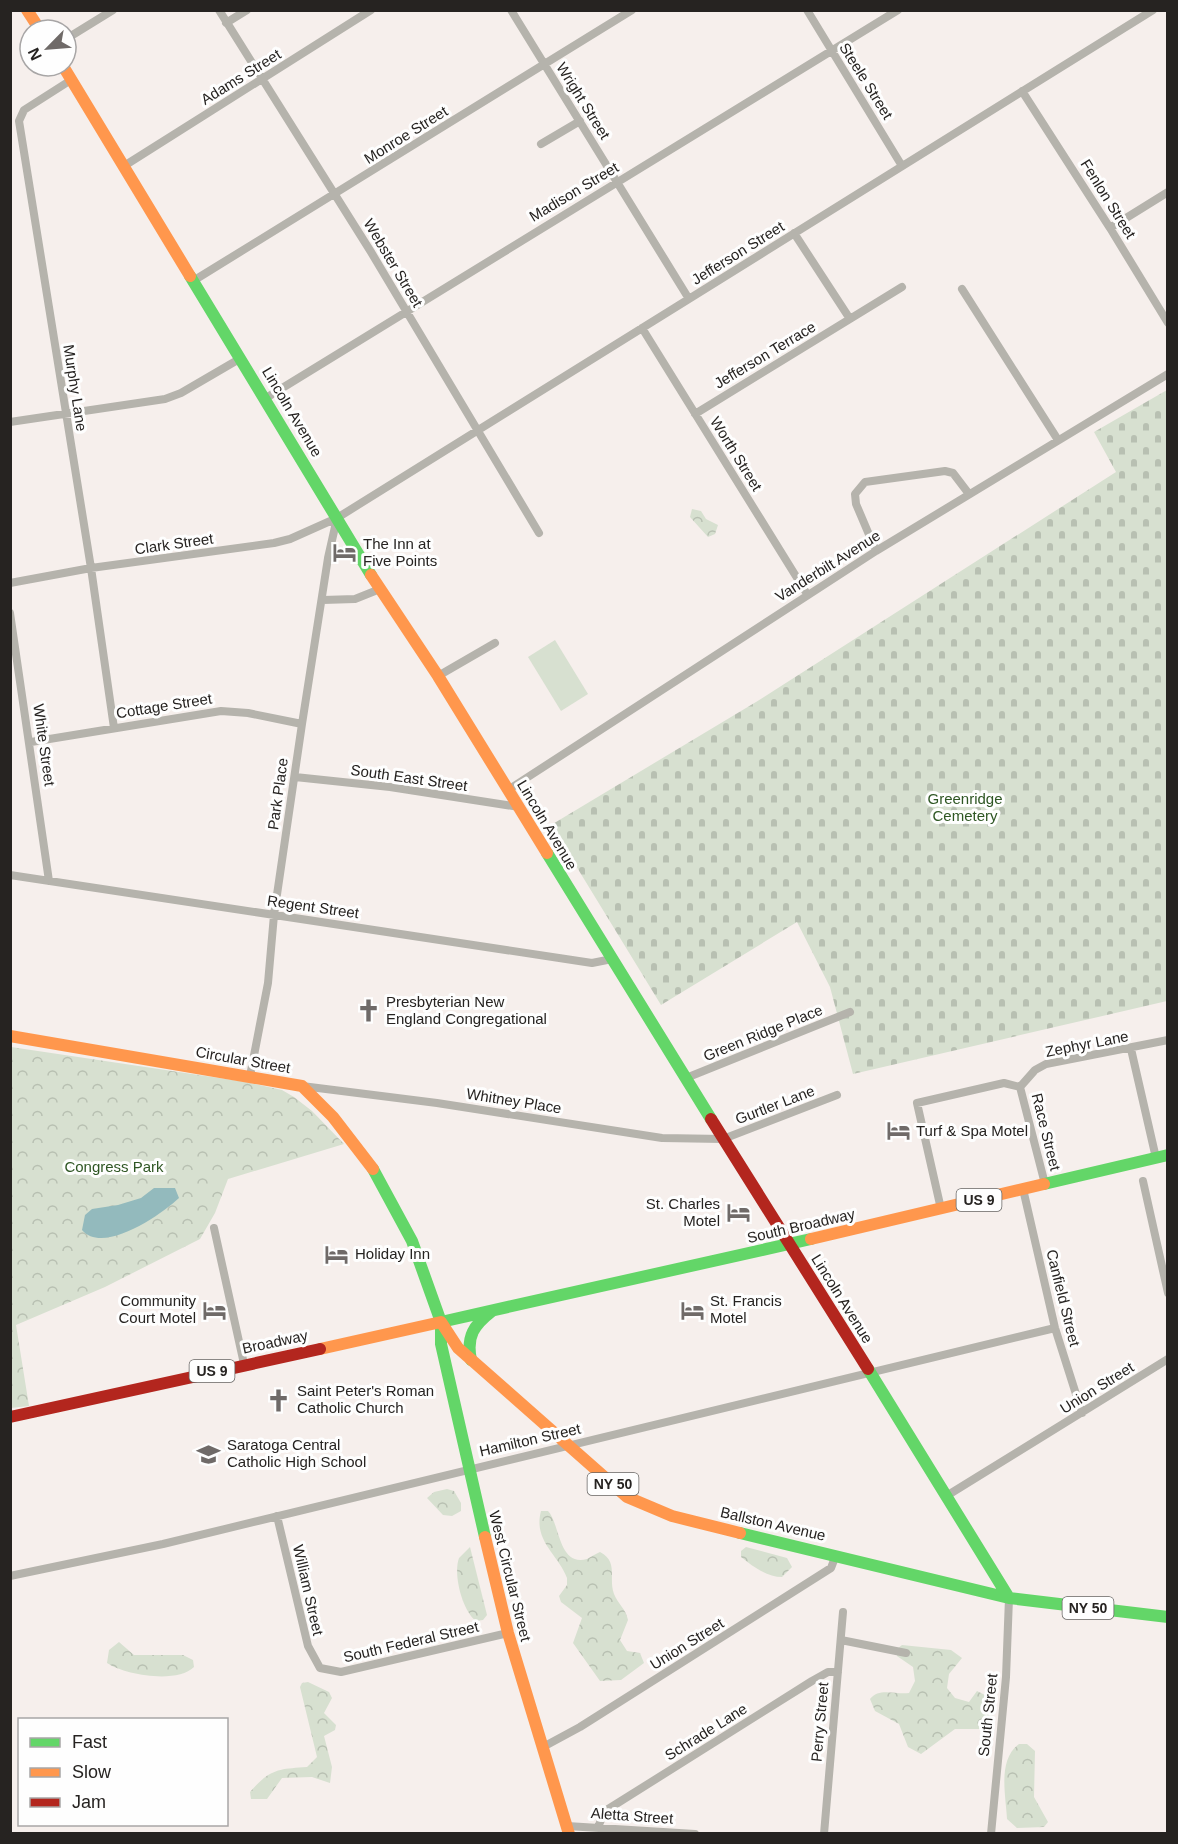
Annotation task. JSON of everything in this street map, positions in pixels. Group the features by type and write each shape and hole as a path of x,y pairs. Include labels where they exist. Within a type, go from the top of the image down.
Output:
{"main road":[{"name":"Lincoln Avenue","path":"71,80 242,358 380,589 438,676 723,1139 948,1495 1010,1598"},
{"name":"Circular Street","path":"10,1035 302,1086 333,1117 381,1180 412,1241 441,1322"},
{"name":"South Broadway","path":"441,1322 791,1244 1162,1156"},
{"path":"471,1360 467,1346 471,1331 492,1311"},
{"name":"Ballston Avenue","path":"441,1322 458,1348 471,1360 570,1444 627,1497 646,1506 684,1518 1010,1598 1167,1617"},
{"name":"Broadway","path":"10,1417 441,1322"},
{"name":"West Circular Street","path":"441,1322 441,1344 508,1633 568,1830"}],"street":[{"path":"78,32 113,10"},
{"name":"Webster Street","path":"219,10 406,311 539,533"},
{"path":"226,23 247,10"},
{"name":"Adams Street","path":"124,166 371,10"},
{"name":"Wright Street","path":"511,10 688,299"},
{"name":"Monroe Street","path":"193,281 632,10"},
{"name":"Steele Street","path":"807,10 902,166"},
{"name":"Madison Street","path":"266,398 898,10"},
{"name":"Jefferson Street","path":"337,518 1153,10"},
{"name":"Murphy Lane","path":"71,80 24,110 19,121 91,568 114,728"},
{"name":"Fenlon Street","path":"1022,92 1110,228 1167,323"},
{"path":"542,144 580,121"},
{"path":"1110,228 1167,192"},
{"path":"794,233 850,319"},
{"name":"Jefferson Terrace","path":"695,414 902,287"},
{"path":"962,290 1058,440"},
{"name":"Worth Street","path":"642,328 807,594"},
{"path":"10,422 165,399 181,393 242,358"},
{"name":"Vanderbilt Avenue","path":"508,790 807,594 1167,374"},
{"path":"876,551 856,504 855,495 865,482 945,471 953,473 969,494"},
{"name":"Clark Street","path":"10,583 91,568 274,543 290,539 337,518"},
{"name":"Park Place","path":"250,1076 268,983 274,915 302,724 328,558 337,518"},
{"path":"323,600 355,598 380,589"},
{"name":"White Street","path":"10,614 31,742 49,881"},
{"path":"438,676 495,643"},
{"name":"Cottage Street","path":"31,742 221,711 248,713 302,724"},
{"name":"South East Street","path":"295,777 519,807"},
{"name":"Regent Street","path":"10,875 592,963 612,959"},
{"name":"Green Ridge Place","path":"686,1078 850,1012"},
{"name":"Zephyr Lane","path":"1020,1087 1035,1070 1046,1064 1131,1049 1167,1040"},
{"path":"1131,1049 1162,1156"},
{"path":"940,1209 917,1103 1004,1083 1020,1087"},
{"name":"Whitney Place","path":"302,1086 437,1103 662,1138 723,1139"},
{"name":"Race Street","path":"1020,1087 1045,1184"},
{"name":"Gurtler Lane","path":"723,1139 837,1095"},
{"path":"1143,1181 1167,1293"},
{"name":"Canfield Street","path":"1023,1189 1055,1328 1082,1413"},
{"path":"214,1228 244,1364"},
{"name":"Hamilton Street","path":"10,1576 163,1544 1055,1328"},
{"name":"Union Street","path":"948,1495 1167,1359"},
{"name":"William Street","path":"277,1516 308,1646 320,1668"},
{"name":"Union Street","path":"543,1747 580,1727 831,1568 836,1555"},
{"name":"South Street","path":"991,1833 1006,1677 1010,1598"},
{"name":"Perry Street","path":"824,1833 843,1612"},
{"name":"South Federal Street","path":"320,1668 341,1672 508,1633"},
{"path":"841,1640 906,1653"},
{"name":"Schrade Lane","path":"598,1827 605,1811 812,1681 828,1672 838,1672"},
{"name":"Aletta Street","path":"568,1830 598,1827 695,1833"}],"green space":[{"name":"Greenridge Cemetery","path":"1167,390 1167,1001 853,1074 830,987 797,922 661,1005 551,825 756,702 1116,472 1094,432"},
{"path":"692,509 701,511 706,519 718,525 715,534 708,537 690,517"},
{"path":"555,640 588,694 561,711 528,657"},
{"name":"Congress Park","path":"11,1047 246,1082 282,1090 312,1111 344,1144 228,1179 215,1213 200,1239 105,1287 16,1325 29,1406 11,1408"},
{"path":"447,1489 454,1491 461,1503 461,1511 452,1516 443,1515 427,1498 434,1492"},
{"path":"541,1511 548,1511 552,1517 561,1543 570,1557 577,1560 587,1559 600,1552 606,1556 611,1565 612,1588 628,1620 620,1640 627,1651 640,1653 644,1663 621,1680 600,1681 573,1643 582,1618 561,1602 559,1596 567,1585 567,1578 543,1539 539,1522"},
{"path":"470,1547 487,1615 483,1620 476,1621 463,1600 457,1573 459,1558"},
{"path":"746,1547 787,1558 792,1567 782,1577 765,1573 741,1557 741,1551"},
{"path":"119,1642 134,1655 183,1655 193,1660 194,1667 176,1675 164,1676 126,1671 107,1663 109,1650"},
{"path":"902,1645 951,1650 962,1658 949,1674 947,1688 955,1698 969,1702 977,1691 989,1697 994,1724 990,1729 955,1729 921,1754 908,1747 899,1724 875,1711 870,1699 883,1692 909,1693 915,1681 913,1667 897,1656 897,1649"},
{"path":"308,1682 329,1692 332,1698 324,1713 336,1725 335,1730 324,1736 332,1767 330,1783 312,1777 282,1778 267,1799 251,1799 250,1792 269,1775 281,1770 307,1767 317,1757 300,1687 302,1683"},
{"path":"1019,1744 1027,1744 1035,1751 1034,1797 1048,1822 1044,1827 1017,1828 1007,1819 1005,1769 1012,1751"}],"water":[{"path":"154,1188 175,1188 179,1198 146,1222 117,1235 103,1238 91,1236 82,1230 85,1215 92,1209 141,1198"}],"traffic: fast":[{"path":"190,276 371,575"},
{"path":"547,853 711,1119"},
{"path":"1044,1184 1168,1155"},
{"path":"373,1169 412,1241 441,1322 441,1344 485,1537"},
{"path":"441,1322 811,1239"},
{"path":"471,1360 470,1344 473,1332 480,1321 492,1311"},
{"path":"868,1369 1009,1598"},
{"path":"740,1533 1009,1598 1168,1617"}],"traffic: slow":[{"path":"27,10 32,18"},
{"path":"70,78 190,276"},
{"path":"371,575 438,676 547,853"},
{"path":"10,1036 302,1086 333,1117 373,1169"},
{"path":"811,1239 1044,1184"},
{"path":"320,1349 441,1322 458,1348 627,1497 672,1516 740,1533"},
{"path":"485,1537 508,1633 569,1834"}],"traffic: jam":[{"path":"711,1119 868,1369"},
{"path":"10,1417 320,1349"}],"place":[{"name":"The Inn at Five Points","path":"345,553"},
{"name":"Presbyterian New England Congregational","path":"368,1011"},
{"name":"Turf & Spa Motel","path":"898,1131"},
{"name":"St. Charles Motel","path":"738,1213"},
{"name":"Holiday Inn","path":"337,1254"},
{"name":"Community Court Motel","path":"214,1310"},
{"name":"St. Francis Motel","path":"692,1310"},
{"name":"Saint Peter's Roman Catholic Church","path":"279,1400"},
{"name":"Saratoga Central Catholic High School","path":"209,1454"}]}
